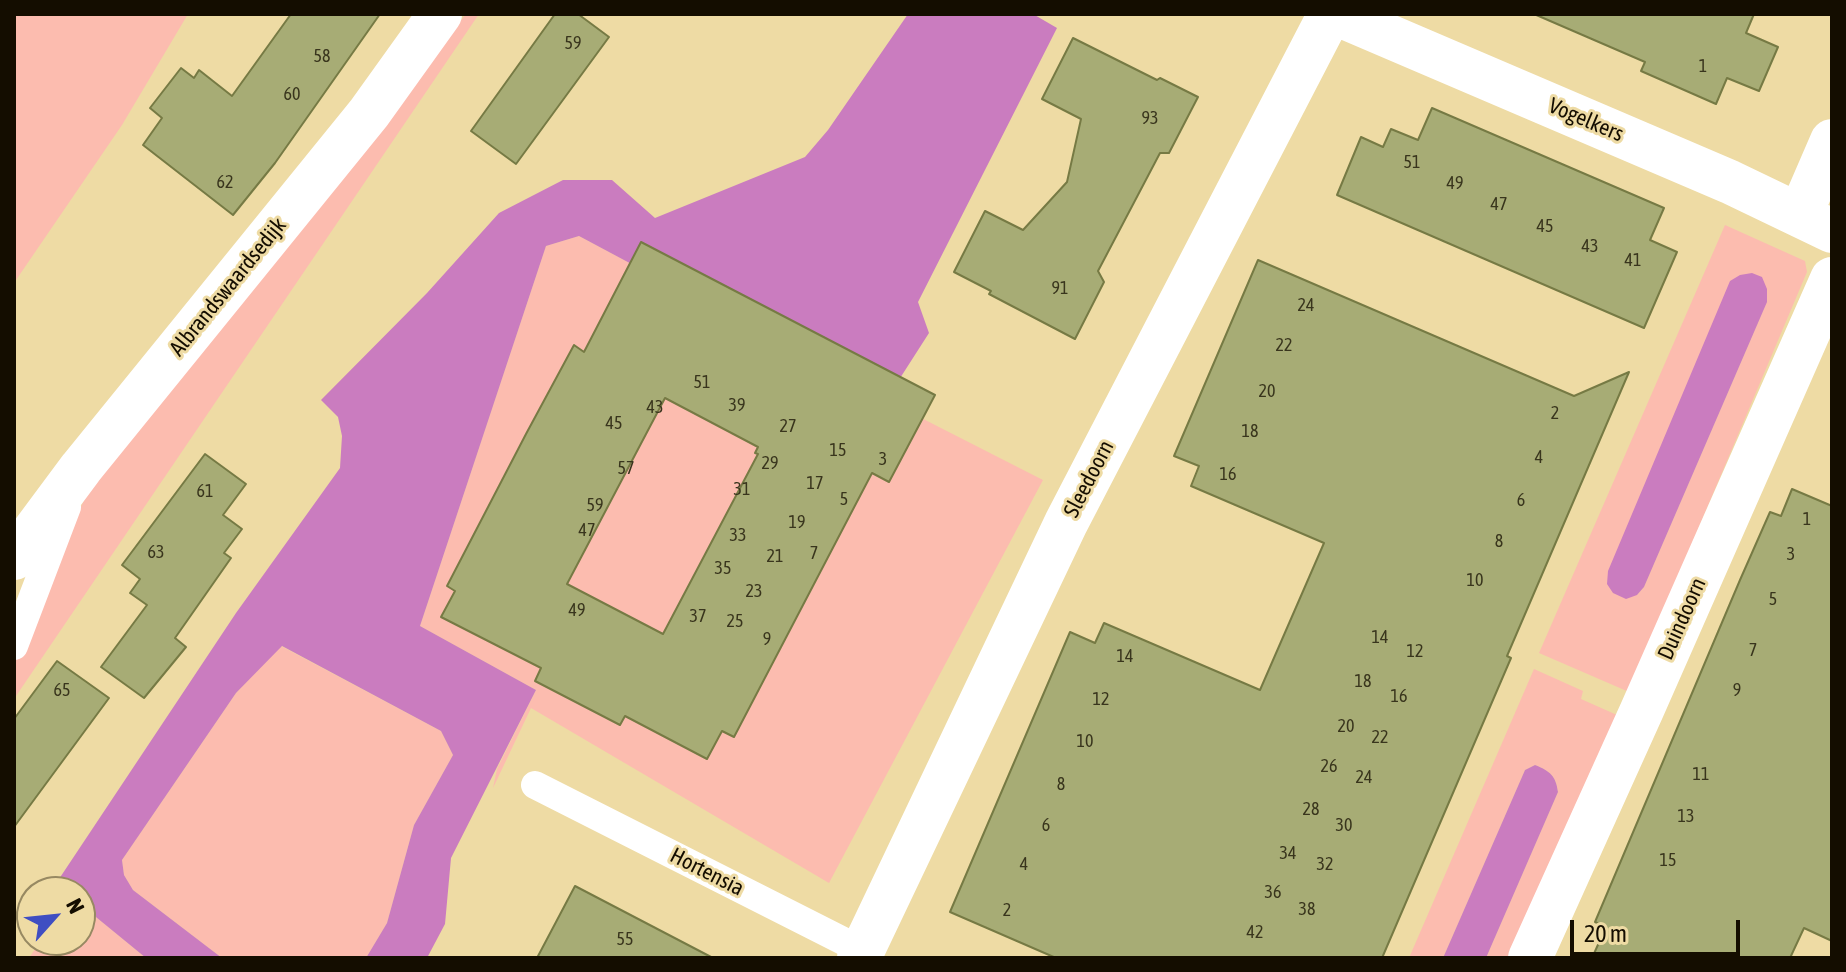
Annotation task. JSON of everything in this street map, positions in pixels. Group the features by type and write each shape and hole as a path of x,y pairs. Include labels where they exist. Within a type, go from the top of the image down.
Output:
{"street":[{"name":"Albrandswaardsedijk","path":"14,558 81,468 369,113 440,14"},
{"name":"Sleedoorn","path":"867,956 1066,523 1330,14"},
{"name":"Vogelkers","path":"1337,14 1730,182 1816,223"},
{"path":"1816,223 1832,141"},
{"name":"Duindoorn","path":"1530,958 1832,279"}],"lane":[{"path":"14,646 81,468"},
{"name":"Hortensia","path":"535,785 867,956"}],"shaded area":[{"path":"14,14 188,14 122,125 14,283"},
{"path":"466,14 479,14 14,699 14,656 89,489"},
{"path":"908,14 1033,14 1057,28 918,302 929,333 886,400 579,236 546,246 420,626 536,690 451,858 445,924 427,958 366,958 387,923 414,825 453,755 441,731 282,646 236,693 122,860 124,875 133,890 222,958 146,958 96,917 96,876 61,876 236,613 340,468 342,436 338,417 321,400 427,293 499,213 563,180 612,180 655,218 805,157 828,130"},
{"path":"1725,225 1805,261 1807,272 1629,692 1539,653","holes":["1767,302 1644,587 1637,595"]},
{"path":"579,236 1043,480 829,883 531,708 493,788 497,769 536,690 420,626 546,246"},
{"path":"1752,273 1762,277 1767,289 1767,302 1644,587 1637,595 1626,599 1613,593 1607,584 1608,571 1730,281"},
{"path":"281,646 441,731 453,755 414,825 387,923 366,958 222,958 133,890 124,875 122,860 236,693"},
{"path":"1534,669 1583,691 1581,699 1617,715 1513,958 1486,958 1558,792 1551,775 1535,765 1525,770 1443,958 1409,958"},
{"path":"1535,765 1551,775 1558,792 1486,958 1443,958 1525,770"},
{"path":"96,917 146,958 29,958 96,956"}],"building":[{"path":"291,14 380,14 275,163 233,215 143,145 162,118 150,108 181,68 194,78 199,70 232,96"},
{"path":"555,14 578,14 609,37 516,164 471,131"},
{"path":"1534,14 1754,14 1746,33 1778,47 1759,91 1727,78 1716,104 1641,71 1645,62"},
{"path":"1073,38 1198,97 1169,153 1160,153 1098,271 1104,282 1075,339 954,272 985,211 1023,230 1067,182 1081,119 1042,99"},
{"path":"1432,108 1664,208 1650,240 1677,252 1644,328 1337,195 1361,137 1383,147 1391,129 1418,140"},
{"path":"641,242 935,395 889,482 872,473 734,737 722,731 707,759 625,716 620,725 535,681 541,668 441,617 455,591 447,586 574,345 584,352","holes":["665,398 758,447 755,453 758,454 663,634 567,584"]},
{"path":"1258,260 1574,396 1629,372 1382,958 1056,958 950,912 1070,632 1095,643 1104,623 1260,690 1324,543 1191,486 1199,466 1174,456"},
{"path":"205,454 246,484 223,515 242,529 224,553 231,558 175,638 186,647 144,698 101,667 147,605 130,593 140,579 122,565"},
{"path":"1792,489 1832,506 1832,941 1804,928 1790,958 1592,958 1606,927 1595,922 1740,580 1770,512 1781,516"},
{"path":"57,661 109,698 14,827 14,719"},
{"path":"575,886 713,958 537,958"}]}
